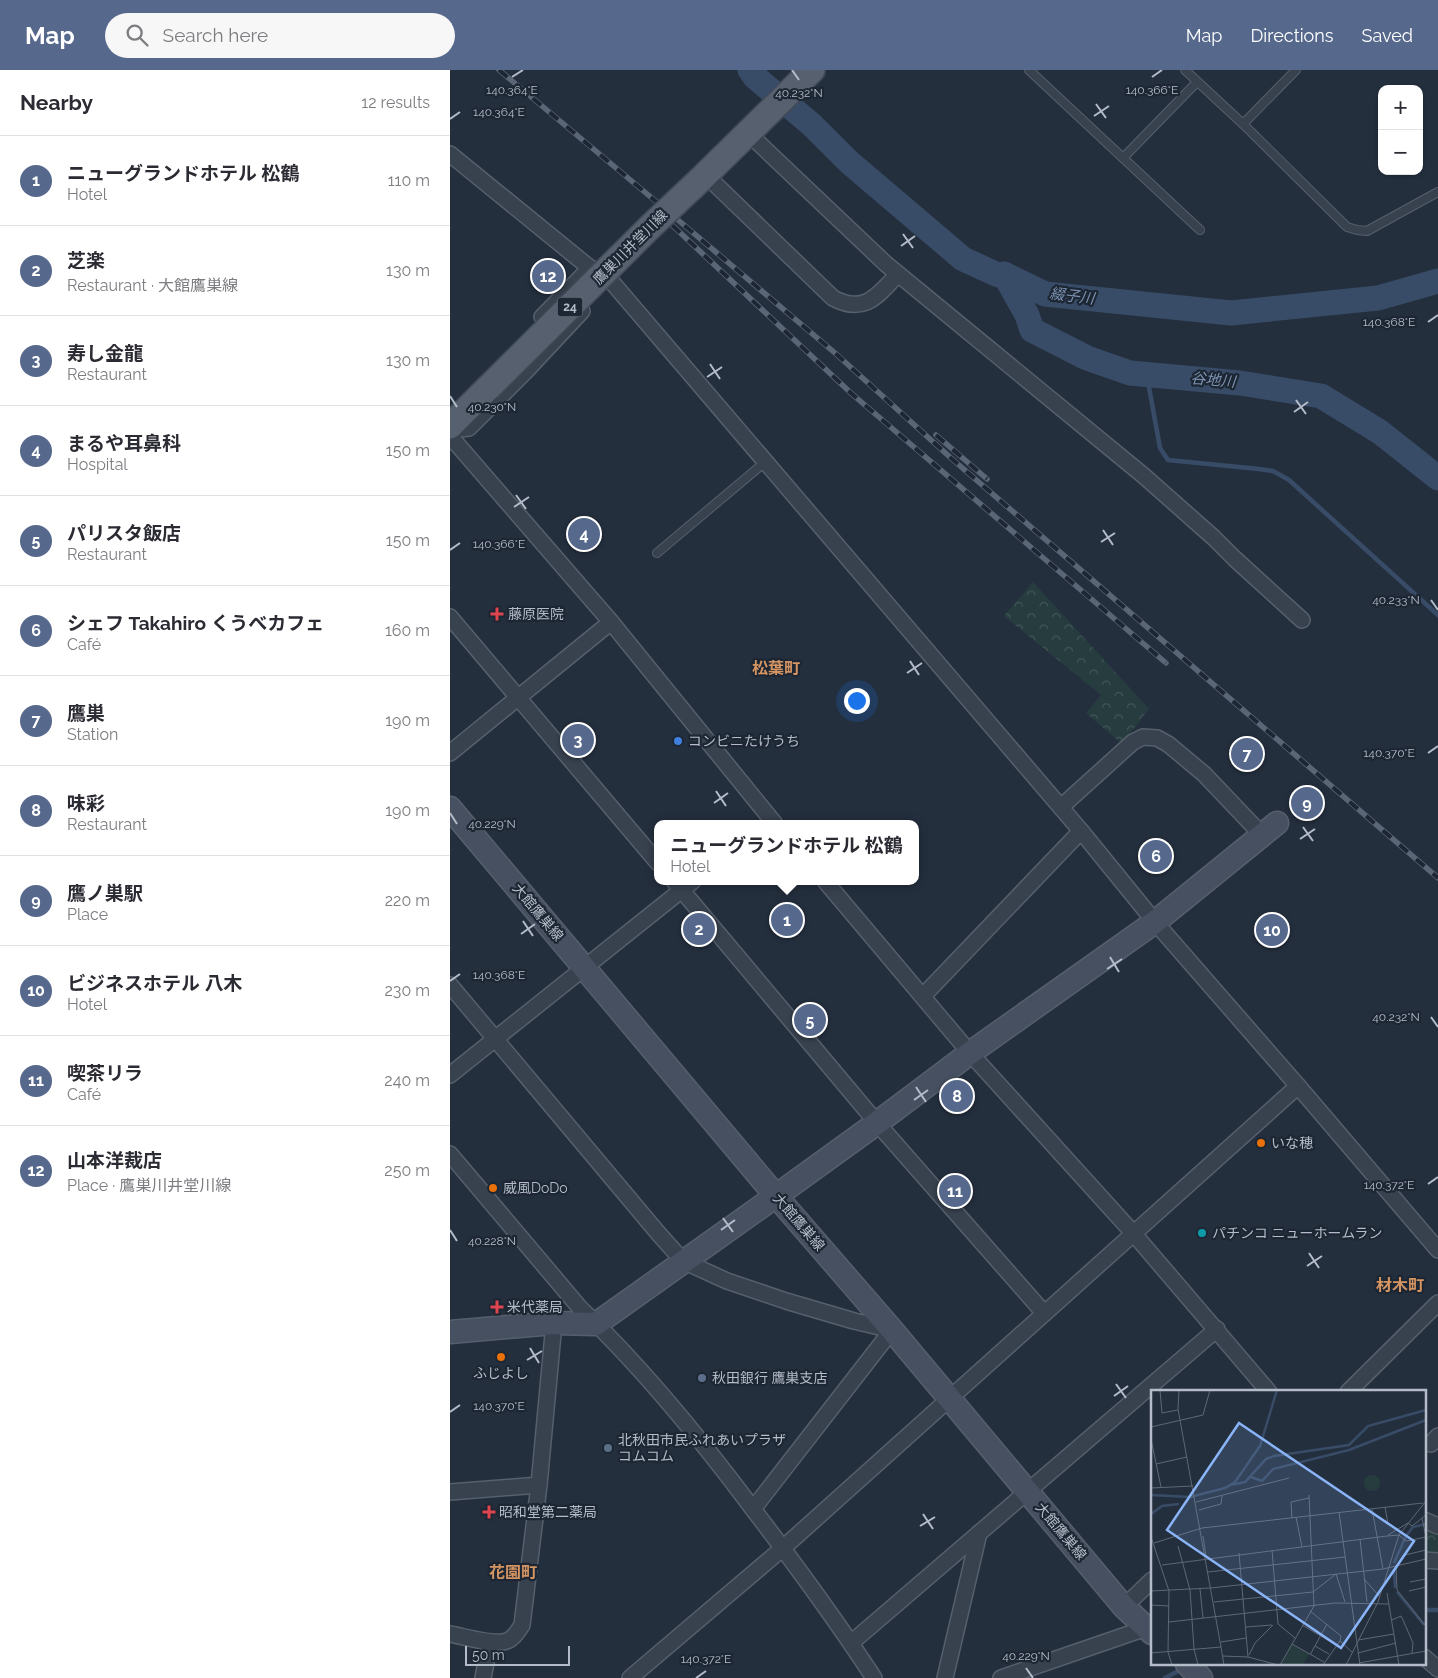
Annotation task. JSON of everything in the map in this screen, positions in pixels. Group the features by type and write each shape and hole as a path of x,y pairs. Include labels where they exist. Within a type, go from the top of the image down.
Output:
{"main road":[{"name":"鷹巣川井堂川線","path":"450,428 651,226 708,182 752,129 812,70"},
{"name":"大館鷹巣線","path":"450,808 1124,1607 1150,1629"},
{"path":"450,1332 554,1323 596,1324 877,1123 970,1053 1155,922 1270,829"}],"street":[{"path":"752,129 898,274 1144,476 1302,620"},
{"path":"450,154 590,268 611,281 1081,830 1155,922 1438,1250"},
{"path":"708,182 834,298 843,303 862,305 874,299 898,274"},
{"path":"450,411 590,268"},
{"path":"450,428 469,428 611,281"},
{"path":"450,436 610,622 770,820"},
{"path":"450,617 654,858"},
{"path":"450,753 610,622"},
{"path":"1061,807 1133,742 1143,737 1157,738 1168,744 1270,829"},
{"path":"923,996 1081,830"},
{"path":"450,1075 585,967 682,885"},
{"path":"684,885 877,1123 1044,1313"},
{"path":"828,885 970,1053 1134,1234 1267,1390"},
{"path":"450,985 683,1261 727,1281 786,1301 892,1330 753,1509"},
{"path":"630,1678 783,1548 1298,1086"},
{"path":"450,1154 580,1308 704,1443 783,1548 874,1678"},
{"path":"1350,1390 1438,1304"},
{"path":"450,1634 490,1642 507,1642 516,1635 522,1625 539,1484 554,1323"},
{"path":"851,1643 1217,1329"},
{"path":"450,1492 539,1484"},
{"path":"1426,1521 1438,1526"},
{"path":"945,1678 979,1533"},
{"path":"1124,1607 1151,1581"},
{"path":"1001,1678 1150,1629"},
{"path":"484,1678 490,1642"},
{"path":"1426,1659 1438,1669"}],"lane":[{"path":"1029,70 1200,230"},
{"path":"1184,70 1243,124 1347,227 1366,231 1438,192"},
{"path":"1243,124 1296,70"},
{"path":"1123,158 1197,82"},
{"path":"657,553 764,462"}],"green space":[{"path":"1033,582 1149,709 1122,744 1086,713 1101,695 1004,616"},
{"path":"1426,1521 1438,1526 1438,1561 1426,1560"}],"waterway":[{"name":"綴子川","path":"750,70 755,77 812,125 849,162 963,259 998,275 1004,274 1045,294 1231,313 1378,298 1438,281"},
{"name":"谷地川","path":"1004,274 1027,315 1032,330 1087,358 1130,373 1240,383 1321,396 1380,432 1438,478"},
{"path":"1147,376 1160,448 1168,460 1273,471 1289,480 1438,615"},
{"path":"1426,1610 1438,1610"},
{"path":"1165,1678 1182,1669"}],"railway":[{"path":"499,70 835,353 952,459 1438,878"},
{"path":"656,210 852,394 1166,663"},
{"path":"936,435 987,479"}],"place":[{"name":"山本洋裁店","path":"548,276"},
{"name":"まるや耳鼻科","path":"584,534"},
{"name":"藤原医院","path":"497,614"},
{"name":"寿し金龍","path":"578,740"},
{"name":"コンビニたけうち","path":"678,741"},
{"name":"鷹巣","path":"1247,754"},
{"name":"鷹ノ巣駅","path":"1307,803"},
{"name":"シェフ Takahiro くうべカフェ","path":"1156,856"},
{"name":"ニューグランドホテル 松鶴","path":"787,920"},
{"name":"芝楽","path":"699,929"},
{"name":"ビジネスホテル 八木","path":"1272,930"},
{"name":"パリスタ飯店","path":"810,1020"},
{"name":"味彩","path":"957,1096"},
{"name":"いな穂","path":"1261,1143"},
{"name":"威風DoDo","path":"493,1188"},
{"name":"喫茶リラ","path":"955,1191"},
{"name":"パチンコ ニューホームラン","path":"1202,1233"},
{"name":"米代薬局","path":"497,1307"},
{"name":"ふじよし","path":"501,1357"},
{"name":"秋田銀行 鷹巣支店","path":"702,1378"},
{"name":"北秋田市民ふれあいプラザ コムコム","path":"608,1448"},
{"name":"昭和堂第二薬局","path":"489,1512"}],"district":[{"name":"松葉町","path":"776,668"},
{"name":"材木町","path":"1400,1285"},
{"name":"花園町","path":"513,1572"}]}
